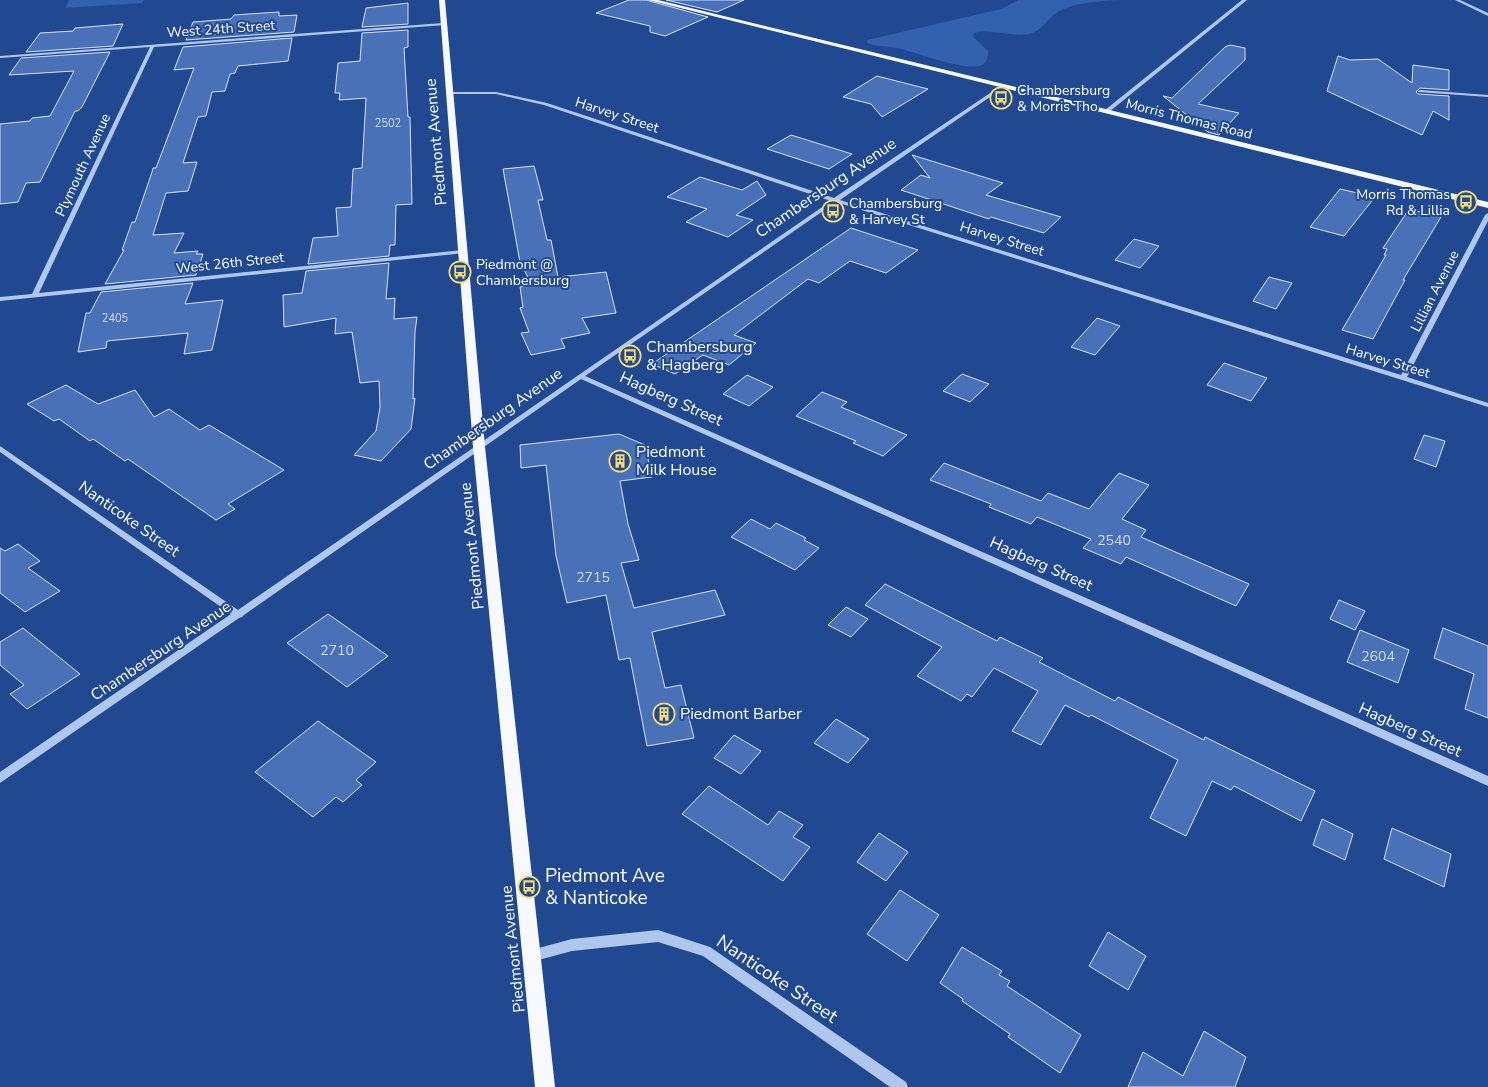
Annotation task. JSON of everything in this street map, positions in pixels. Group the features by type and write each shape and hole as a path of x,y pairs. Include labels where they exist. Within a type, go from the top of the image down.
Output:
{"main road":[{"name":"Piedmont Avenue","path":"442,0 479,447 545,1087"},
{"name":"Morris Thomas Road","path":"651,0 1488,205"}],"street":[{"path":"1107,111 1244,0"},
{"path":"1457,0 1488,15"},
{"name":"West 24th Street","path":"0,57 443,24"},
{"name":"Plymouth Avenue","path":"34,295 153,45"},
{"name":"Chambersburg Avenue","path":"0,778 239,615 834,200 1004,86"},
{"path":"1420,91 1488,96"},
{"name":"Harvey Street","path":"450,93 496,93 545,104 834,200 1488,405"},
{"name":"Lillian Avenue","path":"1403,378 1488,215"},
{"name":"West 26th Street","path":"0,300 463,252"},
{"name":"Hagberg Street","path":"580,376 1488,781"},
{"name":"Nanticoke Street","path":"0,448 239,615"},
{"name":"Nanticoke Street","path":"531,956 572,945 658,936 706,951 902,1087"}],"shaded area":[{"path":"69,0 144,0 142,3 65,8"},
{"path":"1019,0 1117,0 1086,3 1069,7 1056,13 1037,31 1029,34 1022,35 988,31 974,33 973,37 988,51 984,64 979,66 962,66 898,48 867,43 867,40 1001,9"}],"building":[{"path":"629,0 646,0 708,17 665,36 650,32 650,26 596,13"},
{"path":"666,0 744,0 717,12"},
{"path":"408,3 408,24 362,27 366,8"},
{"path":"279,12 279,16 297,15 294,32 186,40 193,22 231,19 234,15"},
{"path":"123,24 113,46 26,52 40,33 73,31 75,28"},
{"path":"408,30 408,47 404,48 408,117 410,117 412,204 396,205 395,245 390,245 389,256 308,264 313,238 338,236 336,208 351,207 353,169 362,168 366,98 339,100 340,93 335,93 338,63 360,61 362,33"},
{"path":"292,38 288,61 238,66 235,73 230,74 225,91 212,92 206,116 198,117 183,163 197,162 188,191 166,193 153,235 184,233 174,253 198,251 196,254 203,254 196,275 105,284 124,250 122,250 132,222 135,222 153,168 156,168 194,68 174,70 183,47"},
{"path":"1230,45 1245,48 1245,60 1198,104 1239,113 1219,135 1208,132 1163,96 1172,98 1225,47"},
{"path":"110,52 82,107 75,111 40,182 26,183 18,202 0,204 0,124 30,121 32,118 50,116 74,71 9,75 21,58"},
{"path":"1338,56 1350,60 1378,59 1412,83 1413,65 1449,70 1449,90 1420,88 1416,92 1418,94 1449,96 1449,120 1433,111 1422,135 1327,91"},
{"path":"877,76 928,89 882,117 871,104 843,97"},
{"path":"791,135 852,154 829,169 767,149"},
{"path":"912,155 1003,183 986,195 1061,217 1044,233 991,217 989,219 901,190 921,175 930,178"},
{"path":"534,166 543,200 538,200 547,240 551,240 558,277 606,272 616,313 582,318 590,333 561,339 565,348 531,355 521,333 529,332 520,308 523,307 520,287 532,285 520,262 503,169"},
{"path":"700,177 742,190 757,181 766,195 736,215 753,220 728,237 686,222 707,209 667,197"},
{"path":"1340,189 1375,197 1344,236 1310,227"},
{"path":"1409,209 1441,217 1403,280 1405,280 1373,339 1342,330 1386,255 1384,255 1387,249 1383,248"},
{"path":"851,228 918,250 886,273 850,261 819,283 808,279 734,335 756,343 729,365 703,355 675,374 652,364"},
{"path":"1134,239 1159,246 1140,268 1115,260"},
{"path":"389,263 386,299 395,298 394,319 417,317 413,399 415,398 411,429 381,461 354,455 376,431 380,407 379,381 360,383 352,332 335,334 336,318 284,327 283,295 302,293 306,271"},
{"path":"1269,277 1292,283 1276,309 1253,301"},
{"path":"193,283 185,304 223,300 212,350 184,354 188,333 107,341 106,348 78,352 86,313 90,313 101,292"},
{"path":"1097,318 1120,326 1095,355 1071,347"},
{"path":"1224,363 1267,378 1251,401 1207,385"},
{"path":"962,374 989,384 970,402 943,391"},
{"path":"747,375 773,387 749,406 723,394"},
{"path":"66,385 98,404 135,390 154,417 169,409 200,430 209,425 284,470 228,504 235,509 216,520 128,459 125,461 93,439 90,441 59,419 54,421 27,404"},
{"path":"822,392 847,402 841,407 907,435 883,456 853,443 856,441 796,416"},
{"path":"619,434 645,445 652,477 620,481 628,524 639,560 621,563 634,608 715,590 725,615 652,632 665,688 681,685 694,738 647,746 630,658 619,660 606,595 567,603 556,556 546,465 521,468 520,445"},
{"path":"1424,435 1445,441 1436,467 1414,459"},
{"path":"944,463 1041,501 1048,493 1089,509 1119,473 1149,485 1122,519 1146,530 1141,537 1249,584 1236,606 1126,557 1121,564 1083,548 1091,539 1037,517 1031,524 989,507 991,504 930,480"},
{"path":"751,519 770,529 776,523 806,538 804,540 819,548 795,570 731,537"},
{"path":"18,544 40,561 28,568 60,591 25,612 0,593 0,548 5,551"},
{"path":"885,584 997,641 1000,637 1043,658 1039,662 1115,701 1118,697 1204,740 1205,737 1315,791 1301,821 1234,786 1231,790 1212,781 1186,836 1150,818 1178,760 1091,715 1089,717 1065,705 1041,745 1012,731 1038,691 994,668 972,697 967,694 961,701 917,676 942,647 865,605"},
{"path":"1339,600 1365,611 1355,630 1330,619"},
{"path":"846,607 868,619 851,637 828,625"},
{"path":"328,614 388,656 347,687 287,643"},
{"path":"23,628 80,674 27,709 10,694 24,685 0,665 0,642"},
{"path":"1443,628 1488,646 1488,718 1465,709 1474,674 1434,658"},
{"path":"1360,630 1409,650 1398,683 1347,662"},
{"path":"836,719 869,739 848,763 814,743"},
{"path":"318,721 376,762 356,780 362,785 343,802 336,797 313,817 255,772"},
{"path":"734,735 761,751 741,774 714,758"},
{"path":"709,786 768,825 779,811 803,825 793,837 810,847 783,881 682,814"},
{"path":"1322,819 1353,834 1345,860 1313,845"},
{"path":"1392,828 1451,854 1444,887 1384,859"},
{"path":"879,833 908,852 886,881 857,862"},
{"path":"900,890 939,915 907,961 867,934"},
{"path":"1108,932 1146,956 1128,990 1089,966"},
{"path":"962,947 1002,971 999,975 1010,981 1007,986 1081,1035 1060,1073 1008,1037 1010,1034 962,1001 963,999 940,983"},
{"path":"1204,1031 1246,1057 1235,1087 1128,1087 1143,1052 1183,1076"}],"place":[{"name":"Chambersburg & Morris Tho","path":"1001,98"},
{"name":"Morris Thomas Rd & Lillia","path":"1466,202"},
{"name":"Chambersburg & Harvey St","path":"833,211"},
{"name":"Piedmont @ Chambersburg","path":"460,272"},
{"name":"Chambersburg & Hagberg","path":"630,356"},
{"name":"Piedmont Milk House","path":"620,461"},
{"name":"Piedmont Barber","path":"664,714"},
{"name":"Piedmont Ave & Nanticoke","path":"529,887"}]}
